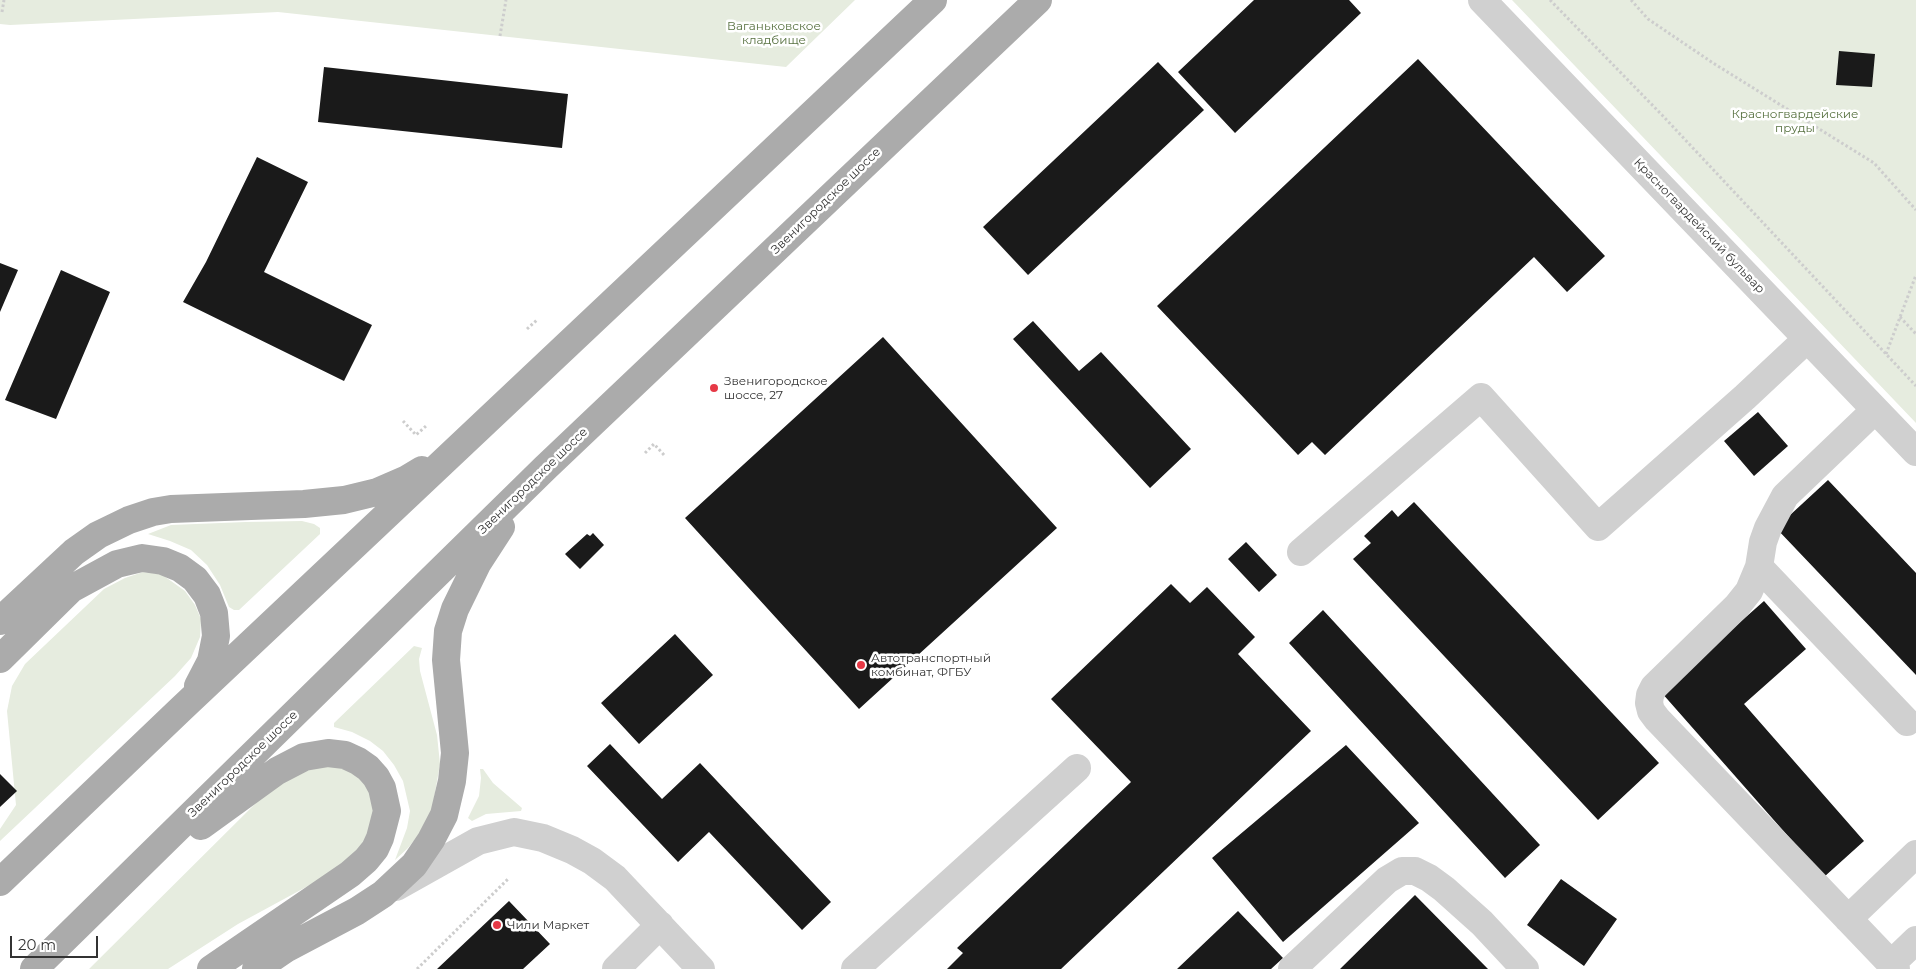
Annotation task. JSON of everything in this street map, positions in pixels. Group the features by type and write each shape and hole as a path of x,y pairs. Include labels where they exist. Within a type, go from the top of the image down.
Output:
{"main road":[{"path":"0,882 933,0"},
{"name":"Звенигородское шоссе","path":"34,969 545,468 1038,0"},
{"path":"0,621 74,552 98,535 129,520 153,512 171,509 304,504 344,500 377,492 407,479 436,462 472,435"},
{"path":"256,969 287,948 357,911 383,894 414,865 431,840 444,815 452,780 455,753 446,660 448,631 455,609 477,564 510,514 545,468"},
{"path":"0,659 71,589 117,564 142,558 163,561 180,568 195,579 206,595 214,613 216,636 211,661 198,687 181,709"},
{"path":"114,891 246,792 277,771 304,757 328,752 345,755 368,768 382,788 387,811 375,849 350,874 211,969"}],"street":[{"name":"Красногвардейский бульвар","path":"1482,0 1916,452"},
{"path":"1301,552 1481,397 1598,526 1745,397 1807,339"},
{"path":"1875,410 1785,496 1768,528 1763,542 1759,567 1749,591 1737,606 1654,687 1649,702 1651,711 1893,966 1916,940"},
{"path":"1759,567 1907,722"},
{"path":"855,969 1077,768"},
{"path":"383,894 478,841 514,832 543,838 592,861 615,878 701,969"},
{"path":"1848,919 1916,854"},
{"path":"1292,969 1387,880 1402,871 1415,871 1444,889 1482,923 1525,969"},
{"path":"616,969 660,925"}],"path":[{"path":"2,12 4,0"},
{"path":"500,36 506,0"},
{"path":"1550,0 1662,115 1916,386"},
{"path":"1630,0 1648,19 1874,163 1916,210"},
{"path":"1886,354 1916,275"},
{"path":"1900,317 1916,334"},
{"path":"527,329 538,319"},
{"path":"403,421 416,435 426,426"},
{"path":"645,454 654,444 665,456"},
{"path":"417,969 508,879"}],"green space":[{"name":"Ваганьковское кладбище","path":"0,0 855,0 786,67 278,12 10,25 0,24"},
{"name":"Красногвардейские пруды","path":"1512,0 1916,0 1916,423"},
{"path":"302,521 314,524 320,528 320,534 239,610 229,607 220,585 207,565 191,550 148,534 171,525"},
{"path":"143,572 161,574 185,591 195,605 201,619 200,637 191,658 175,676 0,841 0,829 16,805 7,711 12,686 25,664 104,589 125,578"},
{"path":"414,646 422,648 419,659 420,671 437,735 440,764 432,810 421,832 395,860 407,828 410,811 403,781 383,751 370,741 352,732 334,727 334,723"},
{"path":"341,766 361,777 374,801 371,834 343,867 238,924 168,969 89,969 260,799 284,781 307,769"},
{"path":"480,769 483,769 493,783 522,808 521,811 486,814 472,821 468,818 479,796"}],"building":[{"path":"1254,0 1349,0 1361,13 1235,133 1178,72"},
{"path":"1839,51 1875,54 1872,87 1836,85"},
{"path":"1418,59 1605,256 1567,292 1534,257 1325,455 1312,442 1298,455 1157,306"},
{"path":"1158,62 1204,110 1028,275 983,227"},
{"path":"324,67 568,94 562,148 318,122"},
{"path":"257,157 308,182 264,272 372,325 344,381 183,302 206,262"},
{"path":"0,263 18,270 0,312"},
{"path":"61,270 110,292 56,419 5,400"},
{"path":"1033,321 1079,371 1101,352 1191,449 1150,488 1013,339"},
{"path":"883,337 1057,528 859,709 685,518"},
{"path":"1758,412 1788,446 1754,476 1724,441"},
{"path":"1828,480 1916,573 1916,675 1776,528"},
{"path":"1414,502 1659,763 1598,820 1353,559 1371,543 1364,536 1392,510 1398,517"},
{"path":"593,533 604,545 580,569 565,554 587,534 590,536"},
{"path":"1246,542 1277,575 1259,592 1228,559"},
{"path":"1171,584 1190,603 1207,587 1255,637 1238,654 1311,731 1061,969 947,969 963,953 957,948 1131,782 1051,699"},
{"path":"1764,601 1806,649 1744,704 1864,841 1824,877 1661,692"},
{"path":"1323,610 1540,845 1505,878 1289,643"},
{"path":"675,634 713,675 639,744 601,703"},
{"path":"610,744 662,799 700,763 831,902 802,930 709,832 678,862 587,766"},
{"path":"1346,745 1419,823 1283,942 1212,858"},
{"path":"0,774 17,791 0,807"},
{"path":"1561,879 1617,919 1584,966 1527,925"},
{"path":"1415,895 1488,969 1340,969"},
{"path":"509,901 550,944 523,969 437,969"},
{"path":"1238,911 1283,958 1271,969 1177,969"}],"place":[{"name":"Звенигородское шоссе, 27","path":"714,388"},
{"name":"Автотранспортный комбинат, ФГБУ","path":"861,665"},
{"name":"Чили Маркет","path":"497,925"}]}
